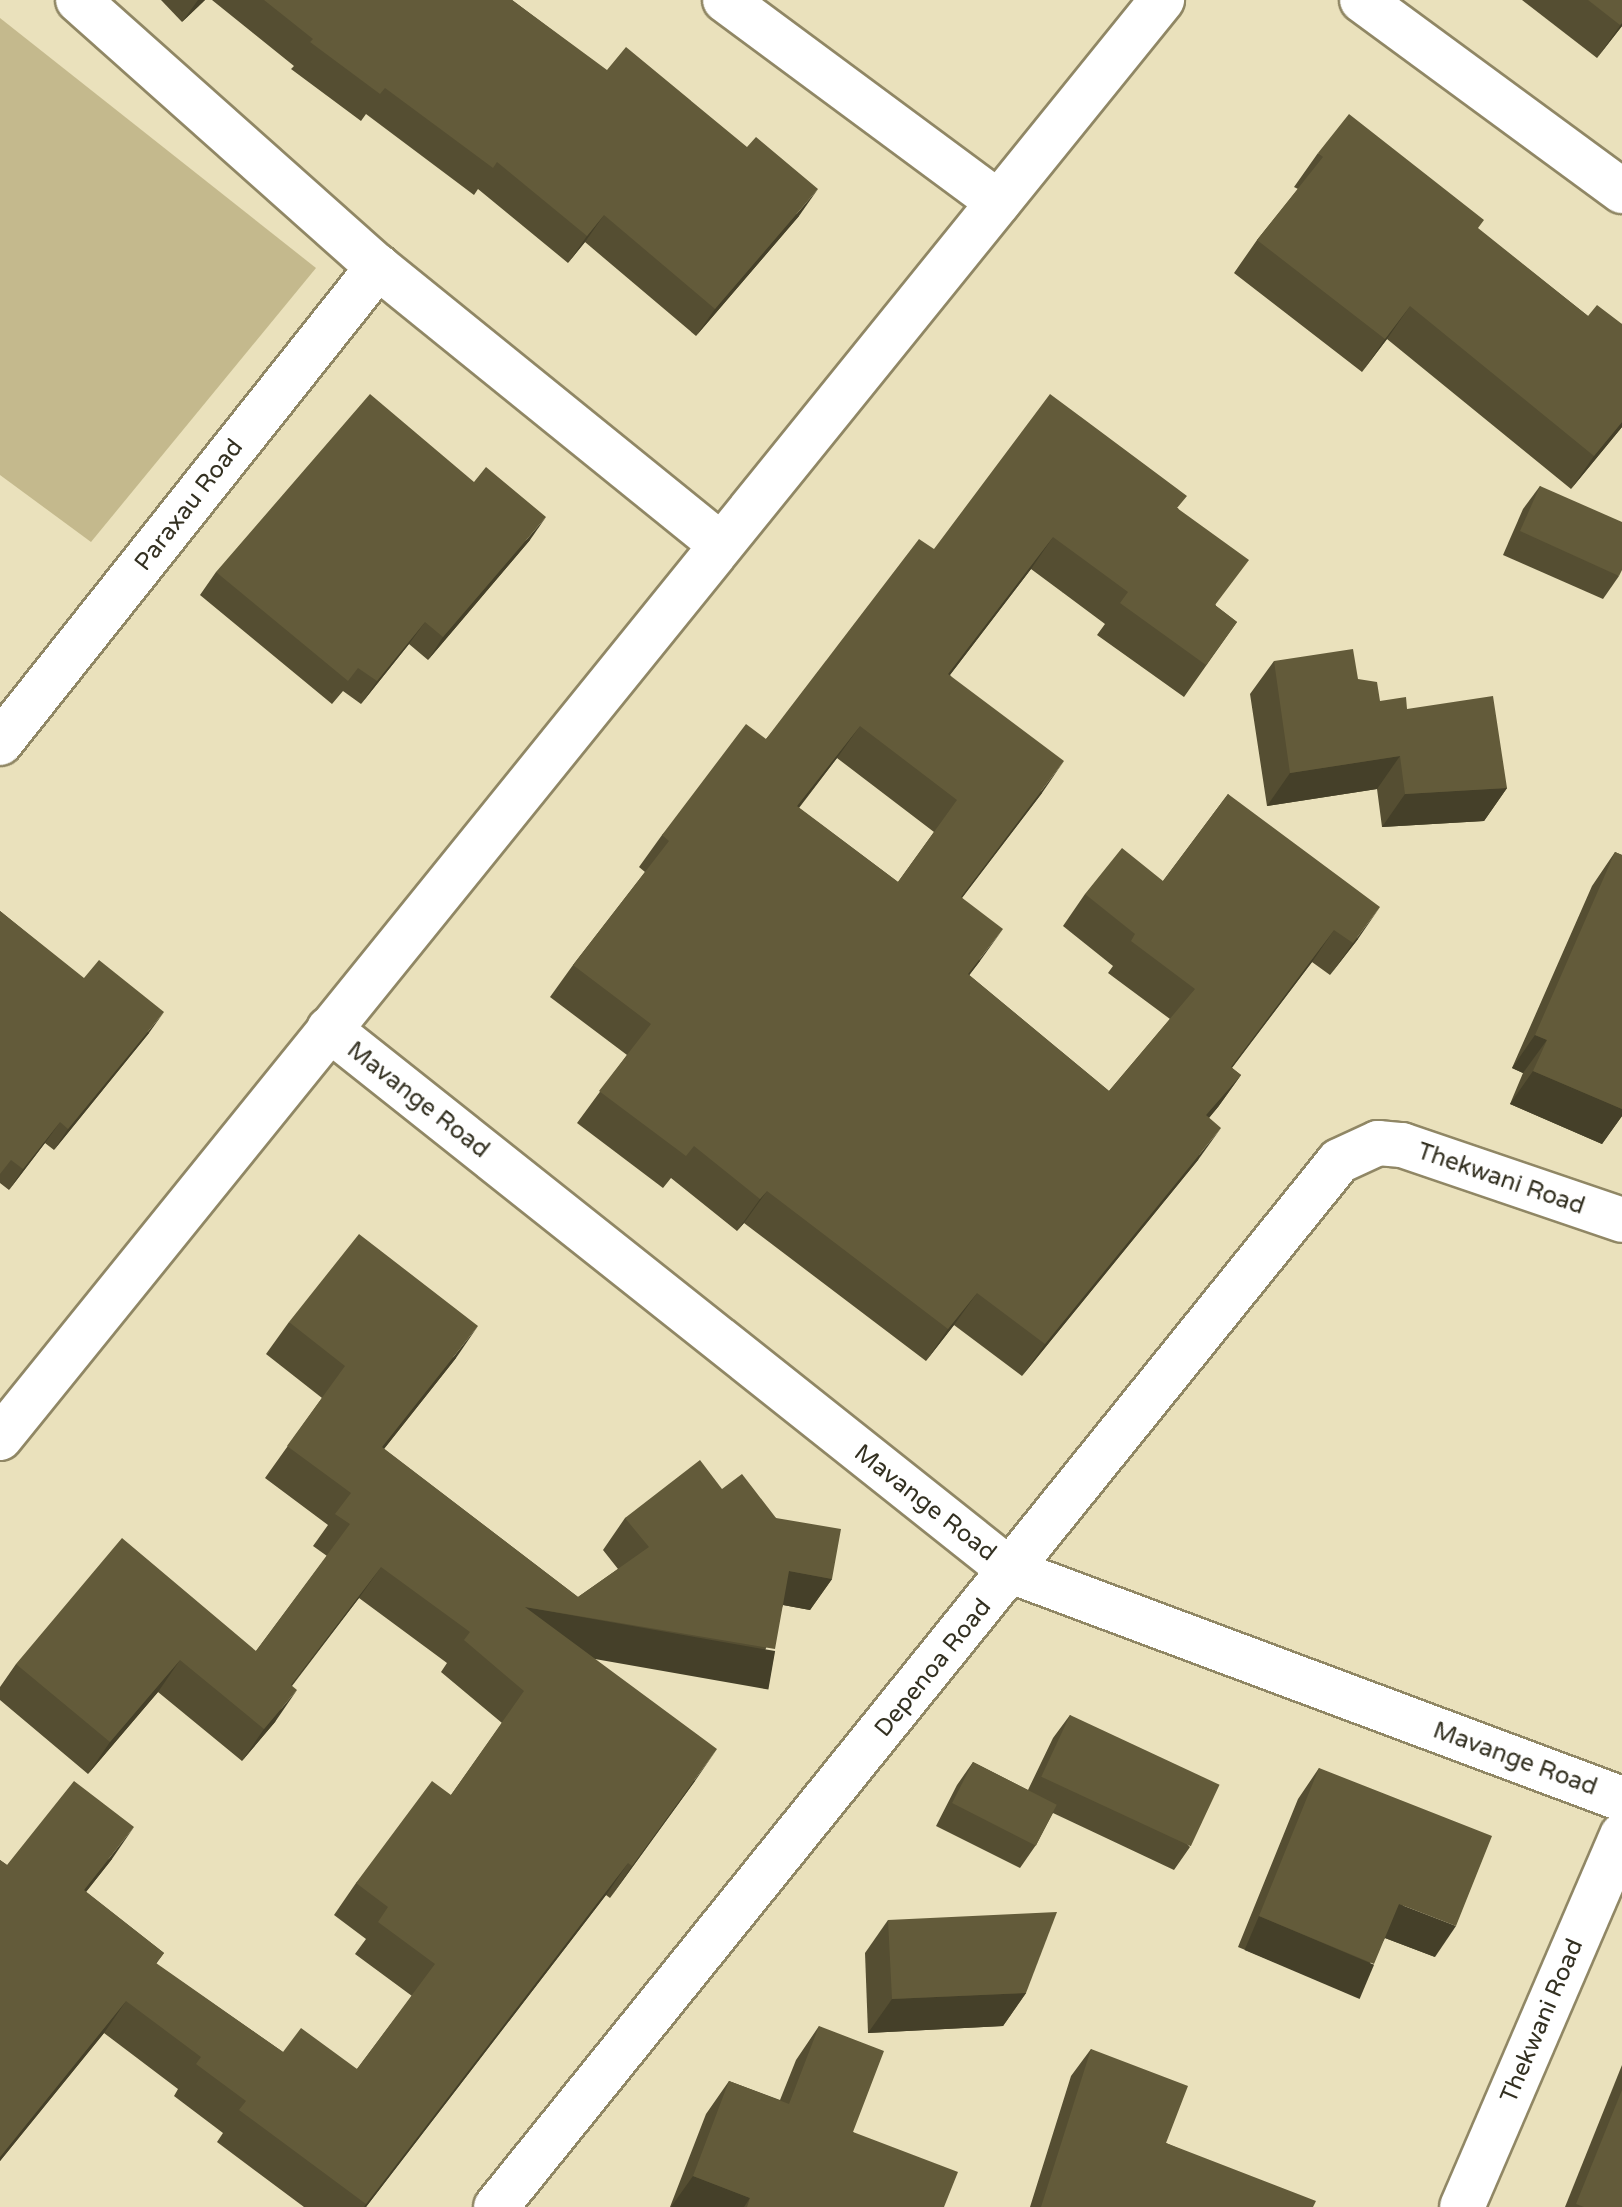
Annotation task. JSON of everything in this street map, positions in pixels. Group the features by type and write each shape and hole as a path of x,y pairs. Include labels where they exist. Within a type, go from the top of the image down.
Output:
{"street":[{"path":"78,0 378,267 720,544"},
{"path":"725,0 998,202"},
{"path":"0,1438 1162,0"},
{"path":"1362,0 1622,191"},
{"name":"Paraxau Road","path":"0,743 378,267"},
{"name":"Mavange Road","path":"329,1029 1011,1571 1622,1799"},
{"name":"Depenoa Road","path":"496,2207 1339,1161 1378,1143"},
{"name":"Thekwani Road","path":"1378,1143 1423,1151 1622,1220"},
{"name":"Thekwani Road","path":"1462,2207 1622,1835"}],"shaded area":[{"path":"0,18 316,268 91,542 0,475"}],"building":[{"path":"264,0 512,0 607,70 626,47 747,147 756,137 818,189 715,309 604,215 587,236 497,162 493,168 385,88 380,94 310,42 313,39"},
{"path":"1588,0 1622,0 1622,23 1620,25"},
{"path":"1349,114 1484,220 1478,228 1588,316 1597,305 1622,324 1622,422 1594,456 1410,306 1385,339 1257,240 1323,157 1318,153"},
{"path":"370,394 474,482 486,467 546,517 443,637 425,622 377,681 358,668 348,681 216,572"},
{"path":"1050,394 1187,496 1177,508 1249,560 1215,605 1237,622 1206,665 1120,603 1128,592 1053,537 948,674 1064,761 961,897 1003,929 968,974 1109,1091 1195,989 1131,941 1135,934 1085,894 1122,848 1163,881 1228,794 1380,907 1353,943 1334,930 1231,1067 1241,1075 1206,1115 1221,1128 1045,1344 977,1293 948,1329 767,1191 760,1199 694,1146 686,1156 599,1091 651,1024 573,965 669,841 662,835 746,724 766,739 919,539 934,549","holes":["860,726 957,800 898,882 797,806"]},
{"path":"1540,486 1622,522 1622,570 1619,576 1520,531"},
{"path":"1353,649 1358,679 1377,682 1380,701 1406,697 1407,709 1493,696 1507,788 1405,794 1400,756 1290,773 1274,661"},
{"path":"1615,852 1622,855 1622,1109 1533,1071 1547,1040 1535,1035"},
{"path":"0,911 84,978 99,960 164,1012 68,1129 60,1122 23,1169 11,1160 0,1174"},
{"path":"359,1234 478,1326 382,1447 578,1597 649,1547 625,1518 700,1460 722,1489 742,1474 776,1518 841,1529 832,1579 789,1571 775,1649 525,1607 717,1749 632,1866 628,1863 366,2204 239,2110 246,2101 196,2064 201,2057 126,2001 0,2157 0,1860 7,1865 74,1781 134,1827 84,1890 164,1953 156,1963 283,2052 301,2028 357,2069 435,1964 378,1922 388,1907 356,1883 432,1781 451,1795 524,1691 464,1640 470,1632 381,1567 291,1685 297,1690 264,1729 180,1660 110,1742 16,1664 122,1538 256,1651 350,1524 335,1514 351,1493 287,1446 345,1366 289,1322"},
{"path":"1070,1715 1220,1785 1191,1846 1041,1777"},
{"path":"973,1762 1057,1805 1036,1846 952,1803"},
{"path":"1319,1768 1492,1836 1456,1926 1399,1904 1374,1964 1259,1916"},
{"path":"1057,1912 1026,1993 892,1999 888,1920"},
{"path":"819,2026 884,2051 853,2132 958,2172 944,2207 747,2207 750,2198 693,2176 729,2081 789,2104"},
{"path":"1091,2049 1188,2086 1166,2143 1316,2201 1313,2207 1041,2207"},
{"path":"1622,2090 1622,2207 1584,2207 1576,2204"}]}
